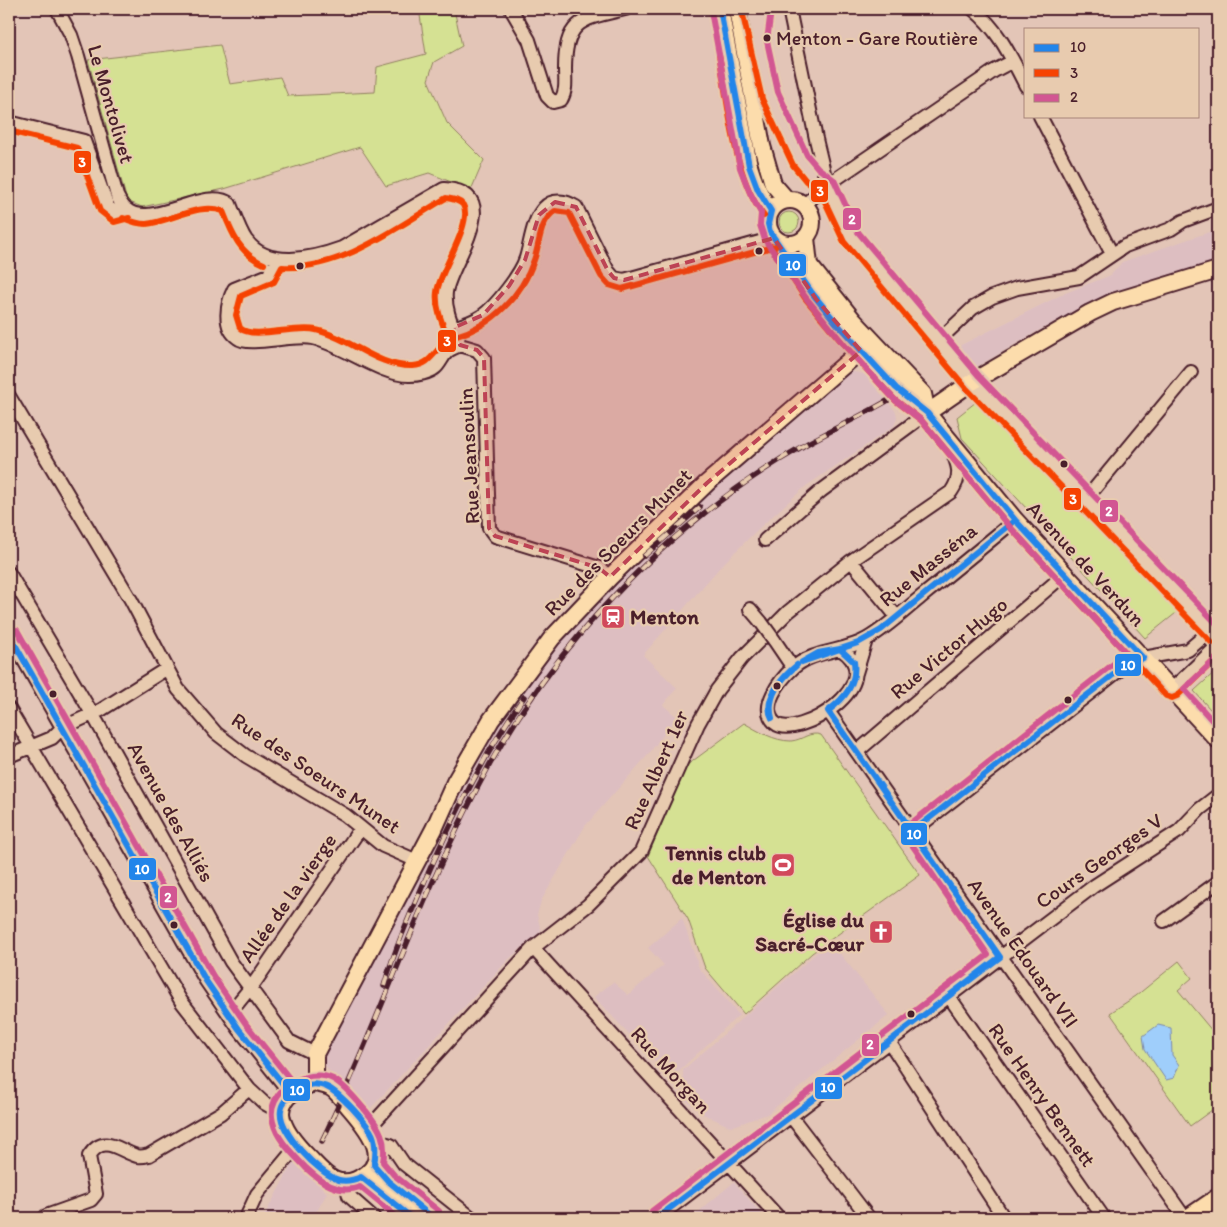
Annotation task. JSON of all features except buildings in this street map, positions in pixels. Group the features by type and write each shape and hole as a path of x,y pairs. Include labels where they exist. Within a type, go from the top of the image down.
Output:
{"main road":[{"path":"720,9 749,166 754,184 764,203 771,211"},
{"path":"737,9 765,156 773,184 788,200 804,205 809,210 812,225 806,238 793,244 776,240 768,225 771,211 775,206 788,200"},
{"name":"Avenue de Verdun","path":"806,238 809,264 866,346"},
{"name":"Avenue de Verdun","path":"776,240 816,299 866,346 923,394 927,413 1015,520 1218,740"},
{"path":"927,413 972,382 1062,328 1105,306 1218,270"},
{"name":"Rue des Soeurs Munet","path":"417,861 455,782 492,720 552,638 610,577 707,482 866,346"},
{"path":"315,1083 315,1054 417,861"},
{"path":"374,1165 361,1177 346,1183 334,1180 297,1146 282,1126 280,1112 285,1101 291,1094 304,1086 315,1083 331,1088 372,1135 374,1165 388,1181 433,1218"},
{"path":"361,1177 412,1218"},
{"path":"1186,1218 1218,1197"}],"street":[{"name":"Le Montolivet","path":"57,9 74,42 117,196 126,210"},
{"path":"511,9 529,40 547,96 553,102 561,100 565,93 565,61 569,35 573,28 582,21 625,9"},
{"path":"789,9 827,185 851,237 972,382 1218,637"},
{"path":"973,9 986,20 1003,40 1024,82"},
{"path":"804,205 827,185 994,71 1013,61"},
{"path":"1041,118 1112,254"},
{"path":"9,122 84,141 108,207 116,213 126,210 145,215 213,200 226,201 230,204 244,238 265,256 276,259 326,254 342,248 444,189 456,190 468,196 474,208 472,230 447,289 447,308 460,345 446,353 436,368 421,374 408,375 394,372 314,338 295,336 246,342 236,338 229,325 226,311 228,301 234,289 269,274 276,259"},
{"path":"454,328 483,315 509,286 525,260 539,215 548,205 555,202 566,202 576,208 608,271 614,278 624,280 776,240"},
{"path":"938,341 973,308 992,297 1017,288 1079,276 1125,246 1171,230 1183,222 1218,208"},
{"name":"Rue Jeansoulin","path":"460,345 477,350 484,358 489,528 495,536 599,568 610,577"},
{"path":"1086,499 1191,372"},
{"name":"Rue des Soeurs Munet","path":"9,396 131,600 178,689 216,732 246,756 345,815 382,846 417,861"},
{"path":"765,540 821,491 927,413"},
{"name":"Rue Albert 1er","path":"372,1135 533,948 588,905 641,852 698,724 717,690 742,658 788,612 851,561 951,492 959,479 959,469 944,434"},
{"name":"Rue Masséna","path":"793,668 818,654 866,640 897,617 1015,520"},
{"path":"851,561 897,617"},
{"name":"Avenue des Alliés","path":"9,573 96,712 231,962 289,1041 315,1054"},
{"name":"Rue Victor Hugo","path":"858,751 1065,574"},
{"path":"750,609 793,668 771,698 770,712 775,723 780,726 794,727 828,711 850,690 866,640"},
{"path":"9,634 206,981 291,1094"},
{"path":"913,831 1122,668 1143,658 1188,650 1202,638 1218,637"},
{"path":"1172,690 1213,650 1218,637"},
{"path":"840,649 854,662 856,674"},
{"path":"9,756 30,745 52,738 62,728 96,712 166,669"},
{"path":"9,709 181,1001 249,1089 264,1103 280,1112"},
{"name":"Avenue Edouard VII","path":"828,711 1186,1218"},
{"name":"Cours Georges V","path":"656,1218 888,1040 1094,886 1179,831 1200,809 1218,796"},
{"name":"Allée de la vierge","path":"229,1014 249,989 360,829"},
{"path":"1164,921 1218,882"},
{"name":"Rue Morgan","path":"533,948 779,1218"},
{"name":"Rue Henry Bennett","path":"948,995 1104,1218"},
{"path":"888,1040 1004,1218"},
{"path":"46,1216 91,1200 96,1194 89,1156 94,1149 112,1145 137,1156 149,1155 221,1113 249,1089"},
{"path":"790,1116 869,1218"},
{"path":"372,1135 391,1145 404,1164 472,1218"},
{"path":"246,1218 257,1194 297,1146"},
{"path":"346,1183 349,1196 374,1218"}],"highlighted area":[{"path":"555,202 576,207 608,271 614,278 624,280 774,238 816,299 861,351 707,483 610,577 599,568 495,536 489,528 484,358 477,350 460,345 453,328 483,315 509,286 525,260 539,215"}],"shaded area":[{"path":"1218,229 1218,263 1161,278 1099,301 1040,330 973,369 957,347 1063,294 1111,275 1122,262"},
{"path":"849,371 864,374 896,412 897,417 894,426 806,486 756,531 721,566 643,655 677,688 663,705 677,717 647,756 585,826 541,901 537,915 541,931 508,960 367,1112 326,1067 324,1056 476,759 511,703 554,644 711,487"},
{"path":"682,918 699,968 739,1015 671,1078 594,997 613,982 628,995 664,965 648,948"},
{"path":"830,941 889,1015 767,1114 731,1127 701,1113 684,1098 683,1070"},
{"path":"295,1159 327,1193 313,1218 263,1218"},
{"path":"734,1182 765,1218 691,1218"}],"green space":[{"path":"419,9 454,9 462,46 434,62 428,80 447,123 484,160 471,190 429,173 386,186 360,147 224,189 142,207 127,201 88,60 220,45 230,84 280,77 288,96 375,92 377,67 426,54"},
{"path":"785,212 793,212 799,218 799,226 793,232 785,232 779,226 779,218"},
{"path":"981,398 1181,609 1145,638 962,438 957,417"},
{"path":"1218,669 1218,718 1194,691"},
{"name":"Tennis club de Menton","path":"744,723 766,735 785,741 813,734 821,735 920,875 812,953 744,1014 705,968 688,919 648,856 686,766"},
{"path":"1179,961 1192,978 1178,990 1218,1038 1218,1110 1216,1107 1190,1126 1110,1013 1136,996"}],"water":[{"path":"1158,1025 1171,1028 1172,1055 1179,1065 1174,1078 1166,1080 1145,1049 1143,1036"}],"railway":[{"path":"322,1141 344,1094 444,856 466,810 511,729 558,661 584,629 640,569 715,505 794,451 902,392"},
{"path":"644,556 700,507"},
{"path":"384,986 405,927 451,824 497,738 524,697"}],"transit line":[{"name":"10","path":"720,9 749,166 758,190 771,211 768,224 770,232 812,293 838,325 896,388 927,413 1015,520 1143,658 1122,668 913,831"},
{"name":"2","path":"771,10 767,41 778,92 807,155 818,168 834,180 858,232 979,376 1218,625"},
{"name":"2","path":"652,1211 988,955 906,836 905,828 1117,661 1128,655 1009,526 921,420 895,400 845,346 806,298 765,240 760,225 761,213 750,193 740,168 711,11"},
{"name":"3","path":"742,11 762,99 793,165 806,181 820,191 844,242 966,388 1212,643"},
{"name":"3","path":"719,55 729,117 739,161 745,181 764,216"},
{"name":"3","path":"9,131 77,148 100,211 114,222 129,218"},
{"name":"3","path":"446,198 455,200 463,205 465,213 464,223 443,272 437,292 438,311 449,340 425,363 413,366 388,362 340,339 316,330 298,329 255,333 240,328 236,315 241,296 274,282 282,267 326,262 347,255 388,234 446,198"},
{"name":"3","path":"123,218 146,224 204,209 223,211 230,228 243,249 264,264"},
{"name":"3","path":"456,336 481,325 493,317 504,308 522,286 534,260 543,227 550,215 555,211 569,213 601,276 609,285 622,289 776,246"},
{"name":"3","path":"771,246 805,298 845,346 895,400 921,420 1009,526 1166,696 1172,698 1177,696 1218,657"},
{"name":"10","path":"840,649 858,643 881,630 1015,520"},
{"name":"2","path":"17,630 213,976 246,1024 298,1089"},
{"name":"10","path":"9,634 206,981 239,1029 291,1094"},
{"name":"10","path":"802,662 818,653 840,649"},
{"name":"10","path":"802,662 840,649"},
{"name":"10","path":"828,711 849,690 854,677 854,662 840,649"},
{"name":"2","path":"1218,657 1184,689 1218,727"},
{"name":"10","path":"772,718 770,711 772,696 780,682 797,665"},
{"name":"10","path":"772,718 771,702 776,688 797,665"},
{"name":"10","path":"828,711 1000,957"},
{"name":"10","path":"657,1218 1000,957"},
{"name":"2","path":"398,1218 360,1187 344,1189 330,1186 306,1168 291,1152 278,1135 273,1122 272,1111 275,1100 281,1091 290,1084 311,1076 323,1076 338,1082 355,1098 379,1129 384,1147 383,1162 394,1175 439,1211"},
{"name":"10","path":"412,1218 361,1177 345,1181 339,1180 321,1170 311,1161 301,1151 286,1129 281,1110 284,1102 294,1092 311,1084 326,1086 333,1090 369,1128 375,1147 374,1165 388,1181 433,1218"}],"place":[{"name":"Menton - Gare Routière","path":"767,38"},
{"name":"Menton","path":"613,617"},
{"name":"Tennis club de Menton","path":"783,865"},
{"name":"Église du Sacré-Cœur","path":"881,932"}]}
